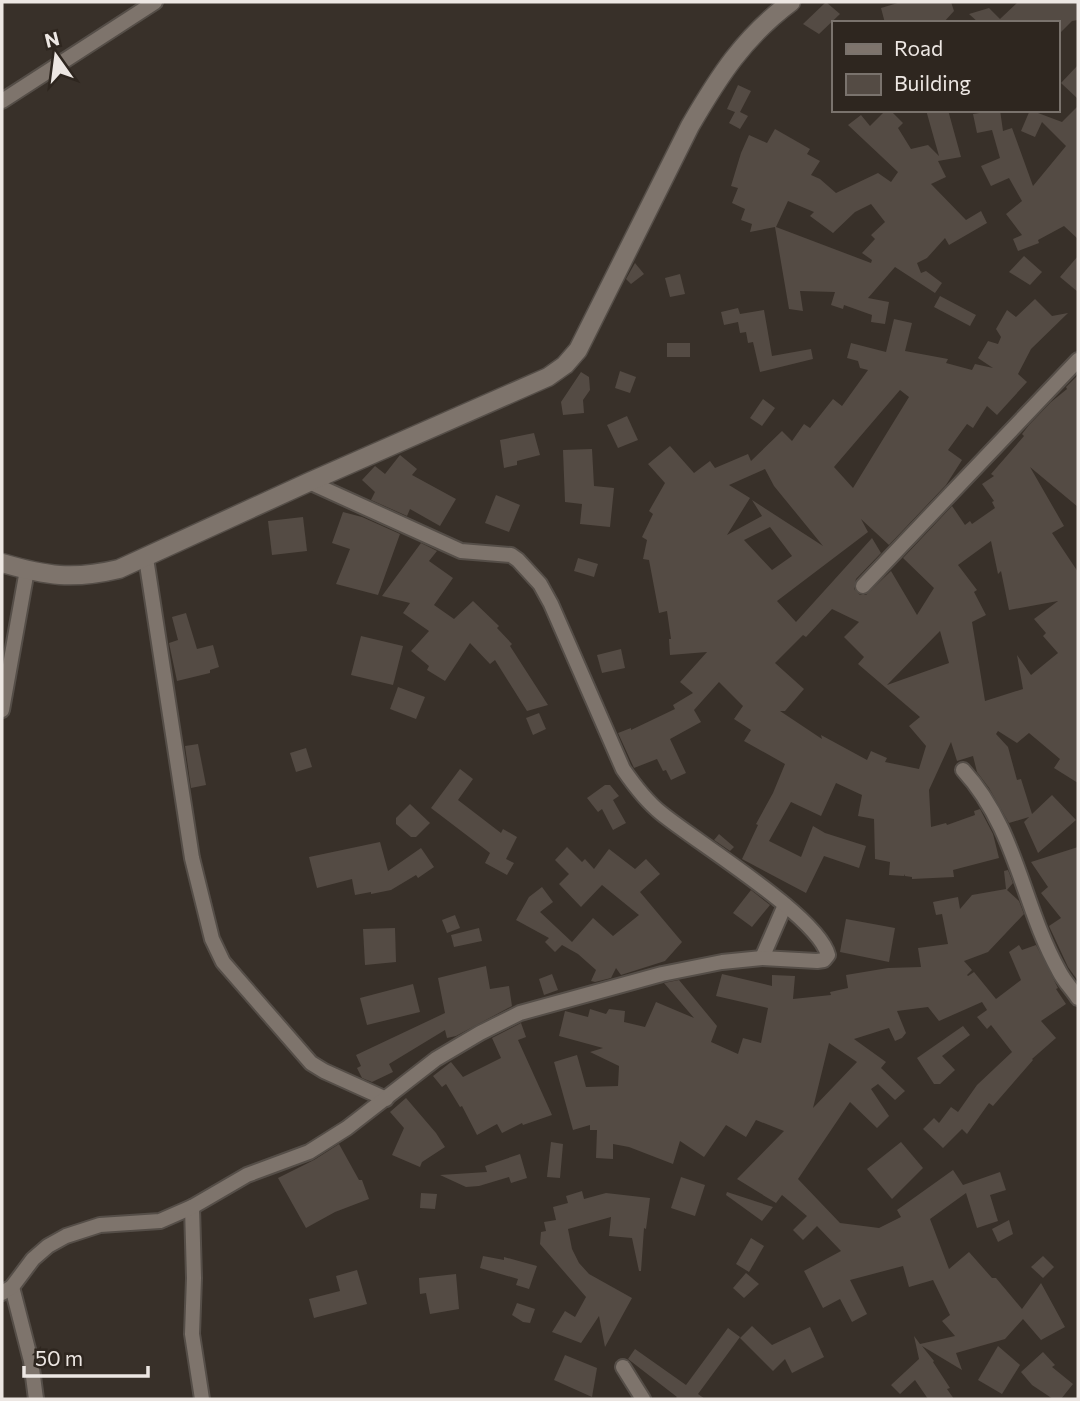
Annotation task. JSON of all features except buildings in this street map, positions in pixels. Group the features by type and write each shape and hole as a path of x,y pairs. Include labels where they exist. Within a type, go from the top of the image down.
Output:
{"street":[{"path":"2,101 155,2"},
{"path":"2,563 65,576 89,576 119,569 536,383 565,365 578,351 706,100 730,61 769,18 790,2"},
{"path":"863,586 1078,360"},
{"path":"36,1399 31,1361 7,1290 33,1259 48,1246 66,1236 100,1225 160,1222 192,1208 247,1175 309,1152 347,1128 436,1059 480,1032 520,1013 662,974 722,962 762,958 817,961 824,960 828,955 827,948 811,927 659,812 636,788 623,769 551,604 540,584 518,560 502,553 461,551 309,482"},
{"path":"146,558 192,858 212,939 223,962 311,1063 386,1099"},
{"path":"2,710 27,570"},
{"path":"963,771 980,789 996,815 1059,972 1078,998"},
{"path":"762,958 785,905"},
{"path":"192,1208 192,1334 202,1399"},
{"path":"623,1367 643,1399"}]}
